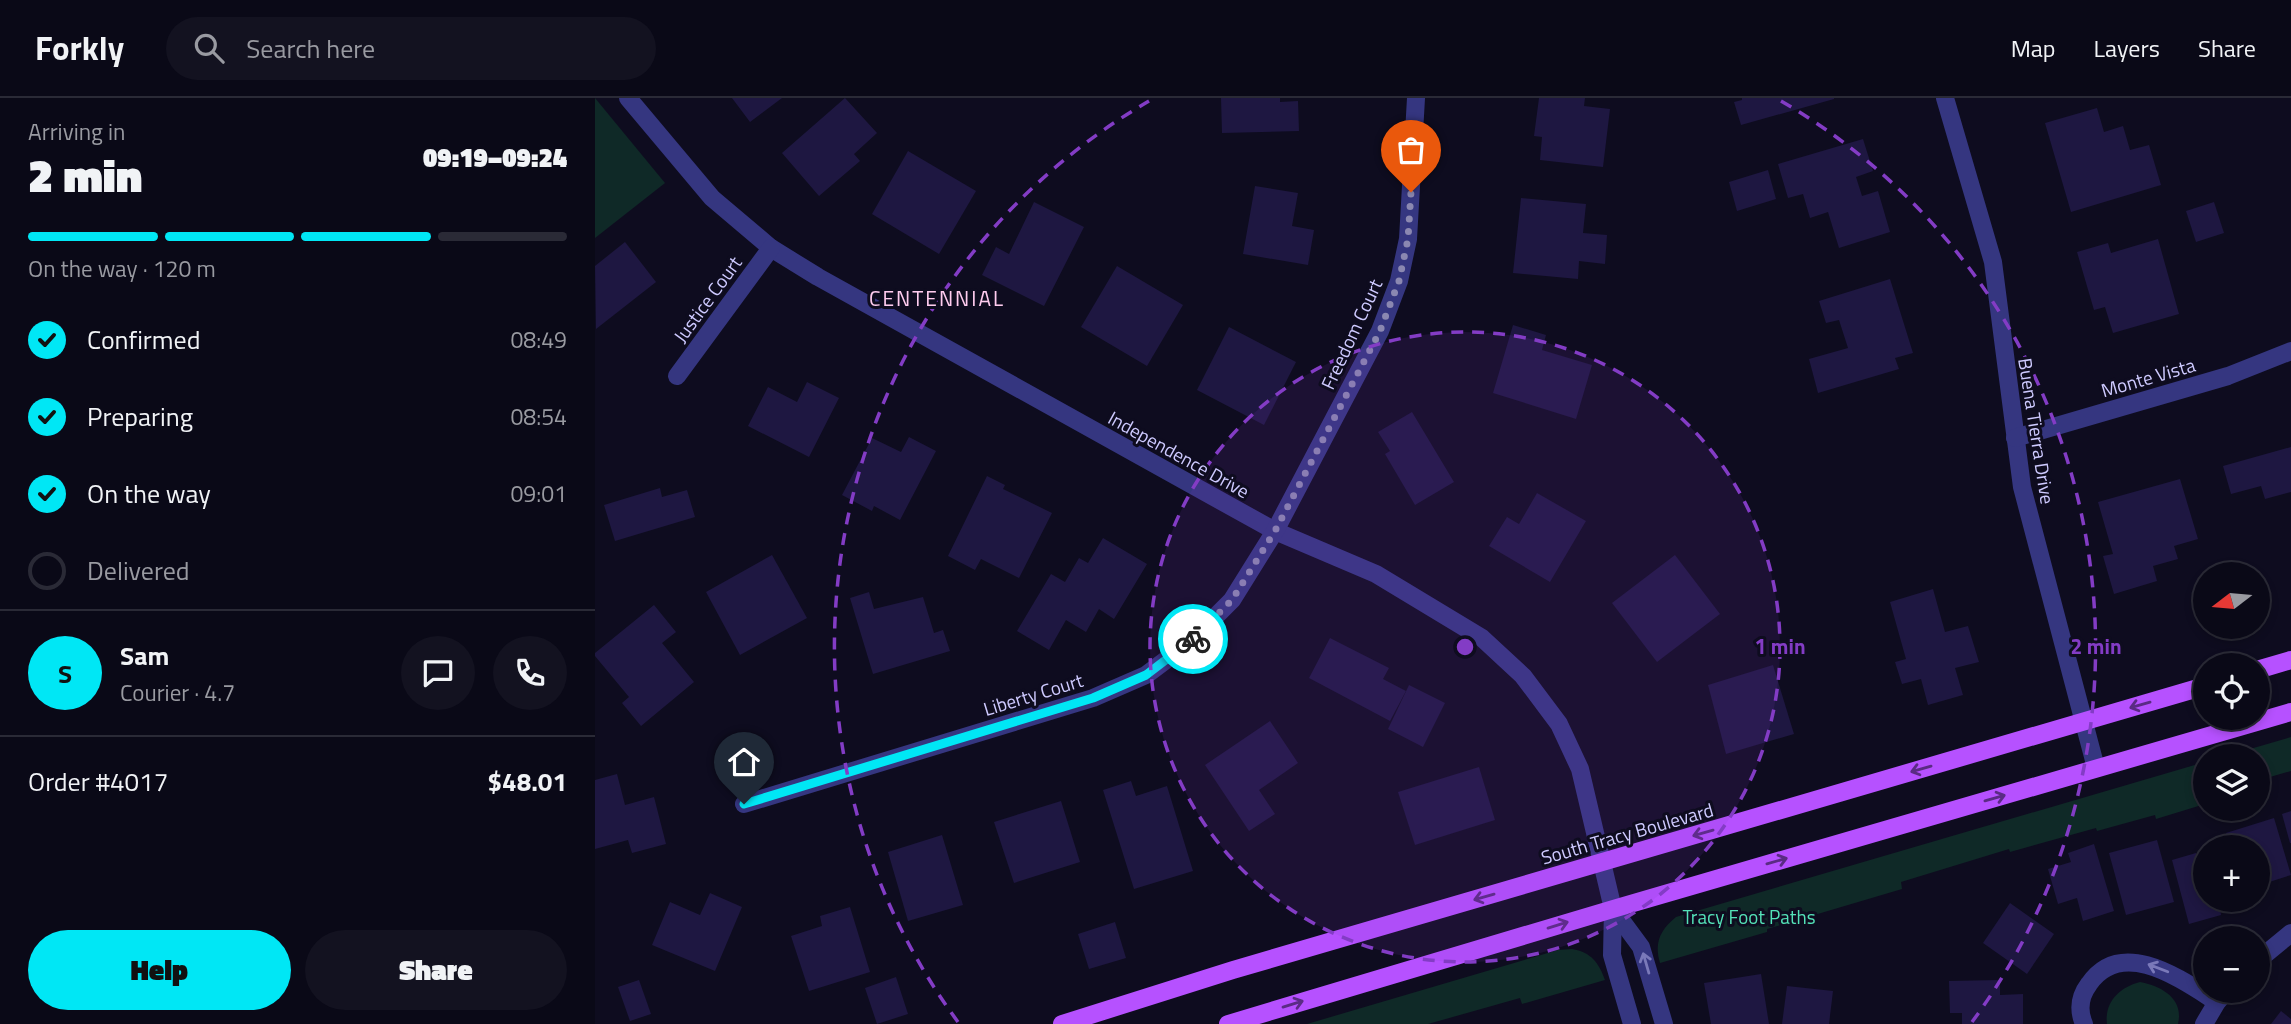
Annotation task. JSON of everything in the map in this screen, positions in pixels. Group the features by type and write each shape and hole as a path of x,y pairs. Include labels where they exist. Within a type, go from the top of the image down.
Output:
{"main road":[{"path":"2270,666 2291,660"},
{"name":"South Tracy Boulevard","path":"1062,1024 1233,970 2193,690"},
{"path":"1228,1024 2291,712"}],"street":[{"name":"Independence Drive","path":"628,98 712,198 771,247 818,277 1275,531 1376,574 1482,638 1523,676 1559,724 1580,769 1613,909"},
{"name":"Freedom Court","path":"1275,531 1380,331 1399,281 1408,239 1416,98"},
{"name":"Buena Tierra Drive","path":"1945,98 1993,262 2022,487 2096,768"},
{"name":"Justice Court","path":"677,376 771,247"},
{"name":"Monte Vista","path":"2015,438 2228,376 2291,351"},
{"name":"Liberty Court","path":"744,804 1093,698 1146,675 1190,642 1232,600 1275,531"},
{"path":"1613,909 1612,955 1632,1024"},
{"path":"1613,909 1641,947 1664,1024"},
{"path":"2270,950 2291,933"},
{"path":"2084,1024 2079,1013 2083,992 2097,972 2119,963 2147,964 2193,983"},
{"path":"2204,1024 2218,1003"}],"green space":[{"path":"595,98 665,183 595,238"},
{"path":"2291,737 2291,771 2270,777 2270,744 2267,744"},
{"name":"Tracy Foot Paths","path":"2193,766 2193,808 2156,819 2155,815 2097,831 2096,828 2010,852 2009,849 1901,882 1902,889 1660,963 1660,937 1676,917"},
{"path":"1572,949 1593,959 1605,980 1522,1004 1520,998 1428,1024 1307,1024 1558,950"},
{"path":"2140,982 2163,990 2169,995 2178,1007 2178,1024 2107,1024 2111,1002 2120,992"}],"building":[{"path":"732,98 782,98 750,122"},
{"path":"845,98 877,133 854,154 860,161 819,196 782,153"},
{"path":"1221,98 1280,98 1280,102 1298,101 1299,131 1222,133"},
{"path":"1539,98 1585,98 1584,106 1610,109 1603,167 1540,160 1542,137 1534,136"},
{"path":"1742,98 1834,99 1741,125 1734,102"},
{"path":"2097,108 2104,132 2123,126 2130,150 2149,145 2161,185 2071,212 2045,123"},
{"path":"1863,139 1873,171 1856,177 1862,196 1878,191 1890,232 1839,248 1828,212 1810,218 1803,194 1788,198 1778,164"},
{"path":"908,151 976,191 939,254 872,214"},
{"path":"1768,170 1776,199 1737,211 1729,182"},
{"path":"1255,186 1298,193 1292,226 1314,230 1308,265 1243,254"},
{"path":"1521,198 1586,204 1583,233 1607,235 1605,264 1579,261 1578,279 1513,273"},
{"path":"1034,202 1084,227 1044,306 982,275 996,247 1009,254"},
{"path":"2214,202 2224,233 2196,242 2186,211"},
{"path":"2158,239 2179,314 2113,333 2105,307 2094,310 2077,252 2108,243 2111,253"},
{"path":"625,242 656,282 596,329 595,266"},
{"path":"1117,266 1183,305 1147,366 1081,327"},
{"path":"1890,279 1913,353 1895,358 1899,369 1818,393 1809,359 1848,348 1839,320 1826,323 1819,301"},
{"path":"1513,325 1546,335 1542,350 1592,365 1576,419 1493,393"},
{"path":"1229,327 1296,362 1264,425 1197,390"},
{"path":"807,382 839,398 809,457 748,426 768,387 797,402"},
{"path":"1412,412 1454,482 1415,505 1385,454 1390,451 1378,432"},
{"path":"909,437 936,451 900,520 874,506 872,511 842,495 872,438 901,452"},
{"path":"2291,447 2291,492 2265,499 2261,486 2231,494 2223,466"},
{"path":"987,476 1005,485 1003,489 1052,513 1019,578 981,559 975,570 948,556"},
{"path":"2180,479 2198,539 2174,546 2178,559 2153,566 2157,581 2114,594 2103,556 2113,554 2098,502"},
{"path":"660,488 662,497 687,490 695,517 615,541 604,505"},
{"path":"1537,493 1586,521 1550,582 1489,546 1507,517 1519,524"},
{"path":"1103,538 1147,564 1114,619 1099,609 1086,632 1066,620 1049,650 1017,631 1051,574 1065,582 1079,558 1088,563"},
{"path":"772,555 807,618 740,655 706,592"},
{"path":"1675,555 1720,614 1657,662 1612,603"},
{"path":"1933,589 1945,632 1968,626 1979,662 1955,668 1963,695 1928,705 1921,679 1902,684 1895,662 1906,659 1890,602"},
{"path":"869,592 874,609 923,597 934,633 943,630 950,651 873,674 850,598"},
{"path":"654,605 676,632 662,643 694,682 641,726 622,703 629,697 595,653"},
{"path":"1330,638 1389,668 1383,679 1406,691 1390,721 1309,678"},
{"path":"1773,665 1794,734 1726,754 1708,685"},
{"path":"1409,685 1445,703 1423,747 1388,729"},
{"path":"1270,721 1298,763 1259,790 1275,814 1249,831 1205,765"},
{"path":"1479,767 1495,820 1415,845 1398,792"},
{"path":"617,774 625,805 654,797 666,844 632,853 628,840 595,849 595,780"},
{"path":"1131,781 1136,796 1167,786 1193,871 1134,889 1103,790"},
{"path":"1061,801 1080,862 1014,883 994,822"},
{"path":"2291,811 2291,843 2290,843 2282,814"},
{"path":"2274,818 2291,875 2270,882 2270,835 2226,833"},
{"path":"942,835 963,905 908,921 888,852"},
{"path":"2157,840 2174,902 2126,915 2109,853"},
{"path":"2094,844 2114,911 2083,921 2077,898 2058,904 2048,869 2071,862 2068,853"},
{"path":"2193,854 2193,912 2221,912 2221,915 2189,924 2172,860"},
{"path":"710,893 742,907 715,971 652,945 670,902 700,915"},
{"path":"2010,903 2054,934 2027,974 1983,943"},
{"path":"850,907 870,972 809,991 791,936 822,926 820,916"},
{"path":"1115,922 1126,958 1089,969 1078,934"},
{"path":"1761,974 1769,1024 1711,1024 1704,983"},
{"path":"896,977 908,1014 877,1024 865,988"},
{"path":"639,980 651,1014 630,1021 618,987"},
{"path":"2000,980 2000,995 2023,994 2023,1024 1962,1024 1962,1013 1950,1013 1949,981"},
{"path":"1787,986 1833,991 1829,1024 1782,1024"},
{"path":"2281,1011 2291,1019 2291,1024 2271,1024"}],"way so far":[{"path":"1193,639 1232,600 1275,531 1380,331 1399,281 1408,239 1411,192"}],"district":[{"name":"CENTENNIAL","path":"937,298"}],"route":[{"path":"744,804 1093,698 1146,675 1193,639"}]}
